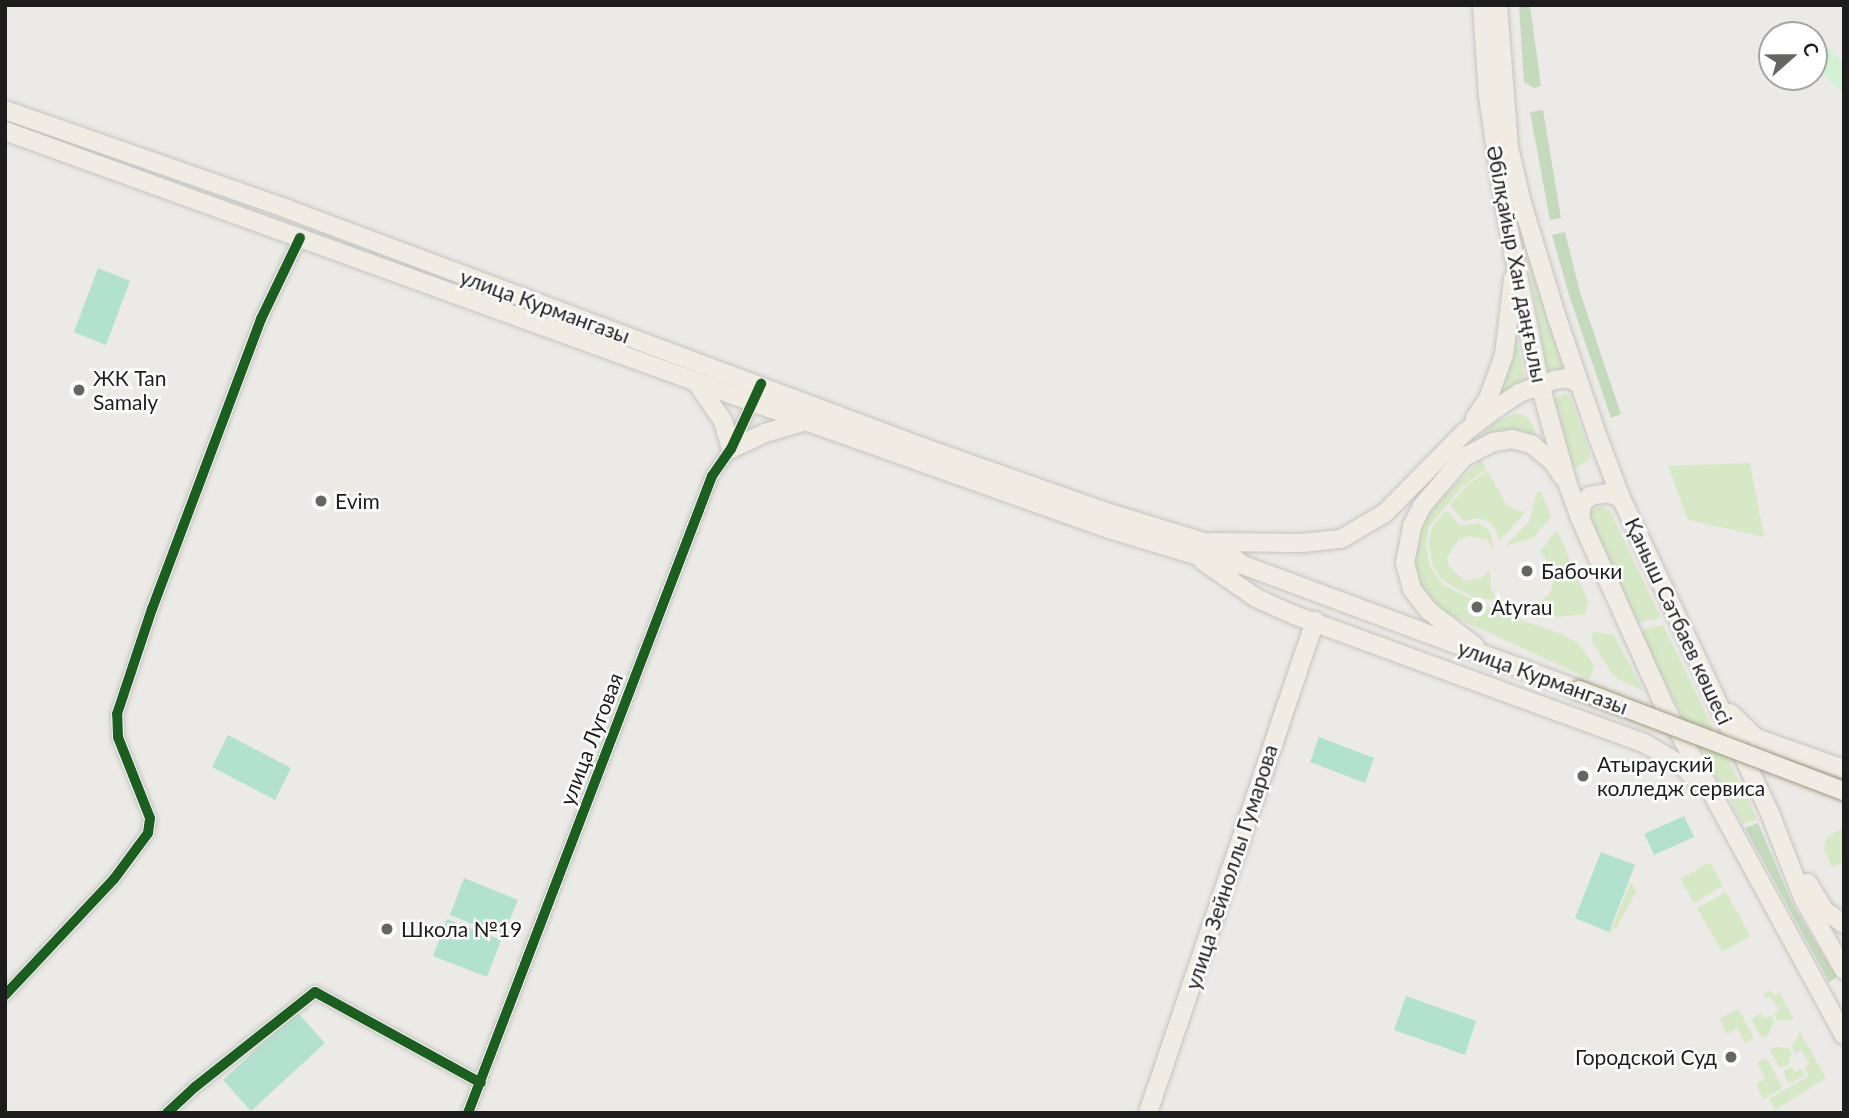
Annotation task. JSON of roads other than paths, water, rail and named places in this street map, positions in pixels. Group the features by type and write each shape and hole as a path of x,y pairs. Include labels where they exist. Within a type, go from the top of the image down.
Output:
{"main road":[{"name":"Әбілқайыр Хан даңғылы","path":"1482,5 1495,152 1540,385 1580,518"},
{"name":"Әбілқайыр Хан даңғылы","path":"1497,5 1509,148 1526,215 1580,384 1621,499"},
{"name":"улица Курмангазы","path":"5,110 286,209 761,384 875,437 1089,514 1200,549 1226,551 1243,565 1844,791"},
{"name":"улица Курмангазы","path":"5,131 806,421 875,437"},
{"path":"1200,549 1341,539 1385,513 1465,432 1488,399 1504,355 1511,313 1515,251"},
{"path":"1465,432 1519,394 1540,385 1568,379 1580,384"},
{"path":"696,382 723,421 731,449 765,433 806,421"},
{"path":"1492,659 1429,611 1412,589 1405,563 1412,526 1422,506 1464,457 1493,442 1512,439 1531,444 1553,462 1567,482"},
{"path":"1621,499 1608,493 1590,496 1582,504 1580,518 1656,688 1715,800 1843,1028"},
{"name":"Қаныш Сәтбаев көшесі","path":"1621,499 1771,816 1803,898 1844,970"},
{"path":"1200,549 1256,598 1644,743 1682,766 1715,800"},
{"name":"улица Зейноллы Гумарова","path":"1148,1113 1315,621"},
{"path":"1717,698 1740,726 1756,738 1844,769"},
{"path":"1771,816 1819,903 1844,924"}],"street":[{"path":"5,995 114,879 148,833 150,818 118,737 117,714 152,609 261,319 300,238"},
{"name":"улица Луговая","path":"468,1113 712,476 731,449 761,384"},
{"path":"167,1113 195,1087 315,992 481,1083"}],"place":[{"name":"ЖК Tan Samaly","path":"79,390"},
{"name":"Evim","path":"321,501"},
{"name":"Бабочки","path":"1527,571"},
{"name":"Atyrau","path":"1477,607"},
{"name":"Атырауский колледж сервиса","path":"1583,776"},
{"name":"Школа №19","path":"387,929"},
{"name":"Городской Суд","path":"1731,1057"}]}
